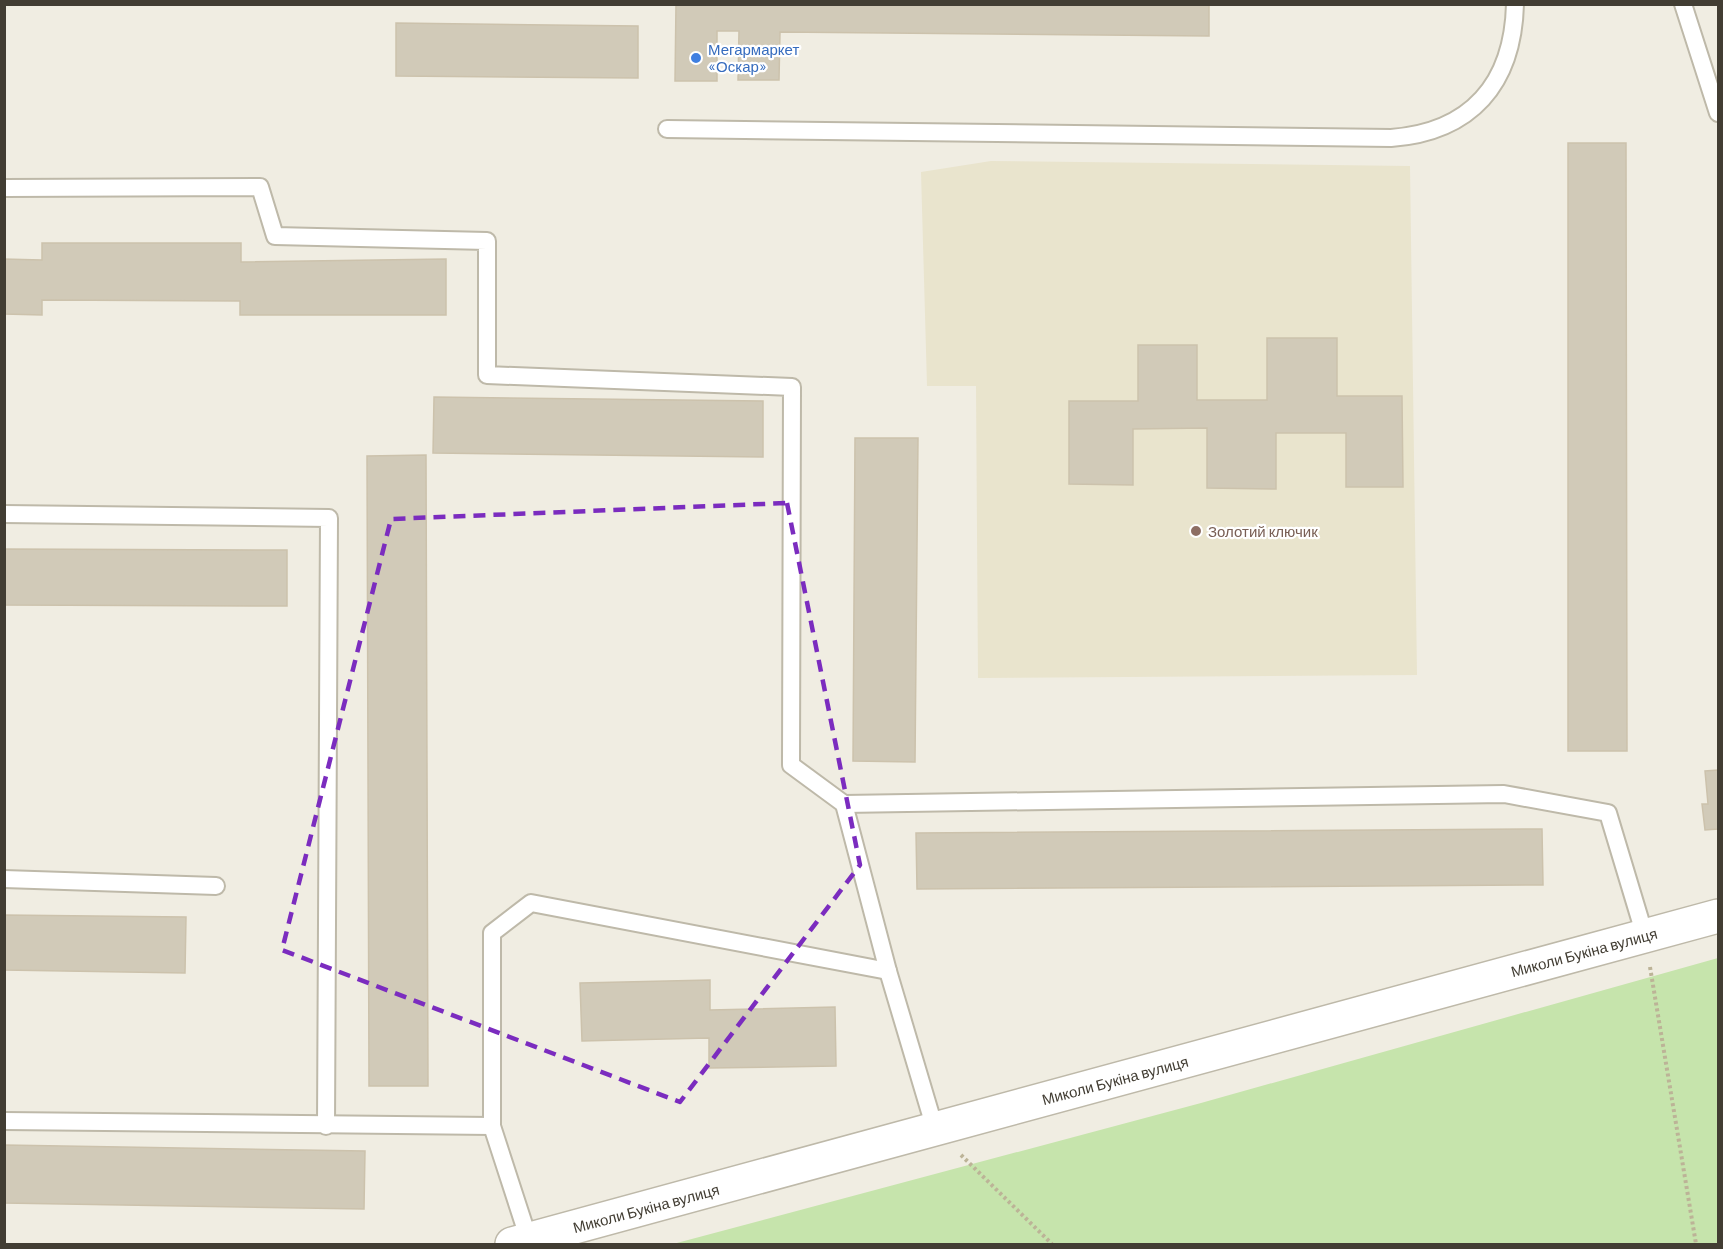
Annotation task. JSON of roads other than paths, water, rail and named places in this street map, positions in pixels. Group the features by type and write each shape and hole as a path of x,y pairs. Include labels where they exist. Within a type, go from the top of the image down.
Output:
{"street":[{"name":"Миколи Букіна вулиця","path":"520,1242 1719,916"}],"lane":[{"path":"667,129 1391,138 1418,136 1443,128 1466,114 1486,95 1501,73 1510,48 1515,4"},
{"path":"1683,4 1719,113"},
{"path":"4,188 260,187 275,237 487,241 487,375 792,387 791,765 844,804 1504,794 1608,813 1645,936"},
{"path":"4,514 329,518 326,1126"},
{"path":"844,804 888,971 935,1129"},
{"path":"4,879 216,886"},
{"path":"520,1242 492,1126 492,933 531,903 888,971"},
{"path":"4,1121 492,1126"}],"place":[{"name":"Мегармаркет «Оскар»","path":"696,58"},
{"name":"Золотий ключик","path":"1196,531"}]}
